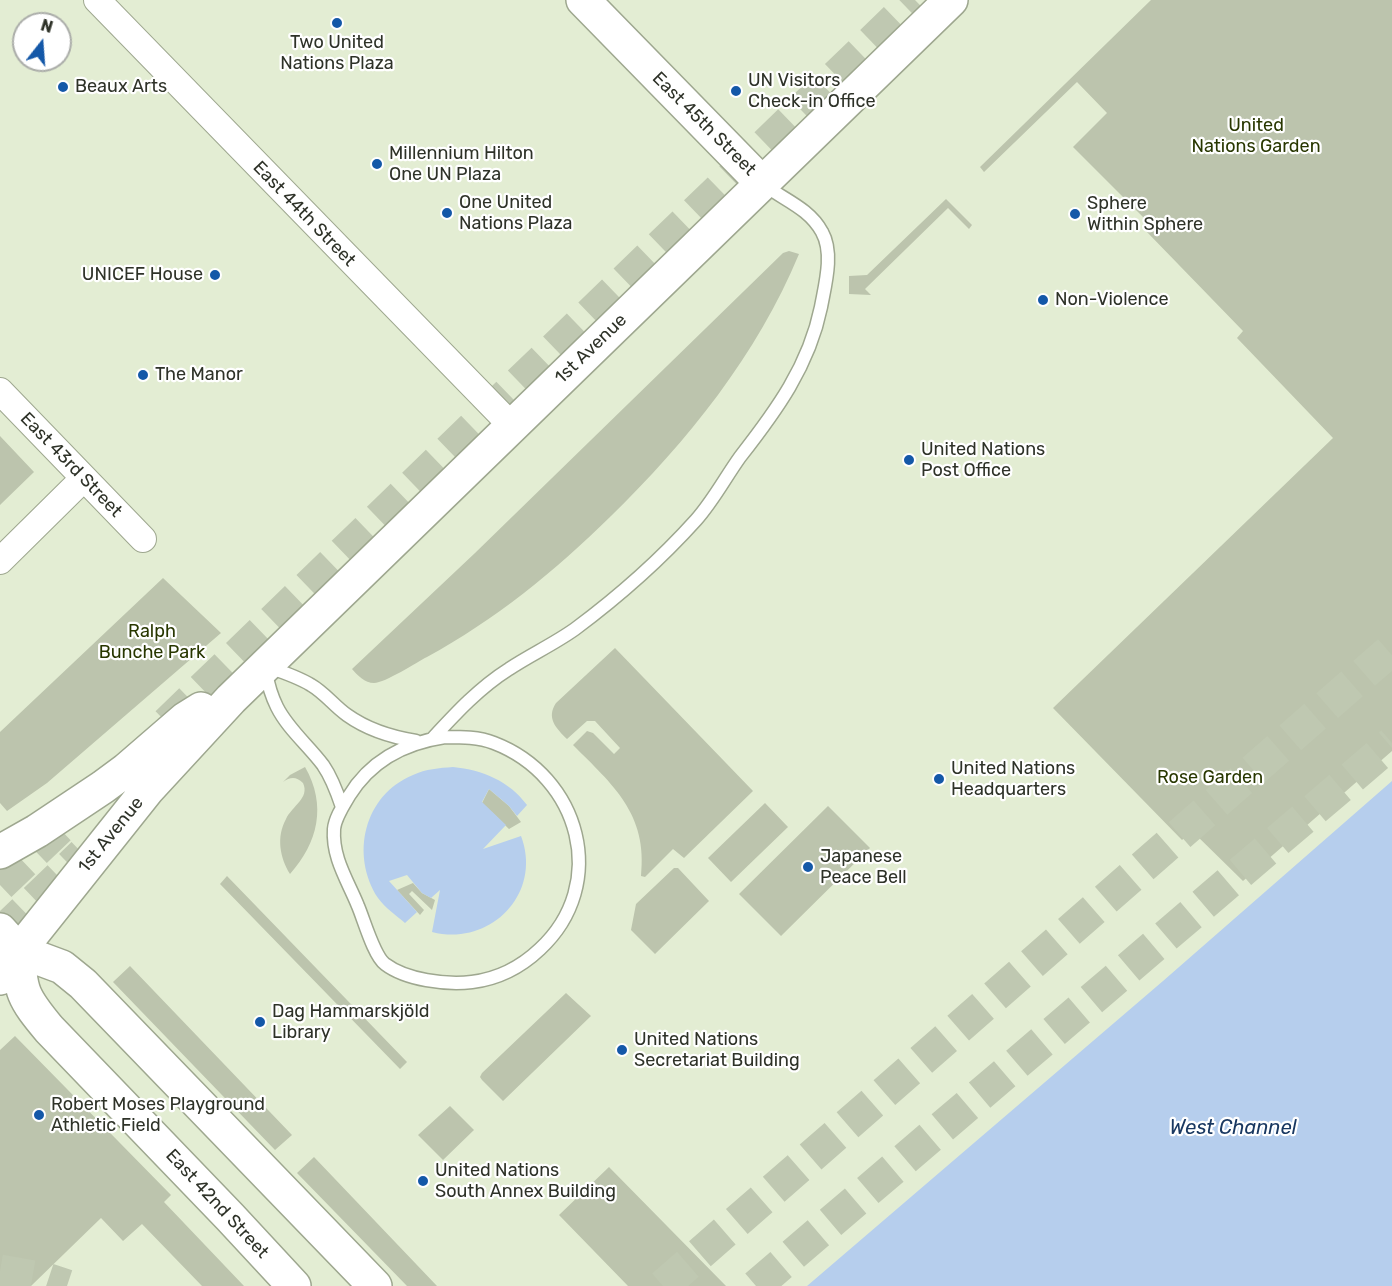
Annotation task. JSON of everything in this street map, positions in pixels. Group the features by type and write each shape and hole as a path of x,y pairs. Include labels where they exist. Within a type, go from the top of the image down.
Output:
{"main road":[{"name":"East 45th Street","path":"583,0 762,183"},
{"name":"1st Avenue","path":"0,978 10,940 231,699 951,0"},
{"name":"1st Avenue","path":"0,852 37,831 103,787 195,713 231,699"},
{"path":"10,940 72,974 375,1286"},
{"name":"East 42nd Street","path":"10,940 24,995 49,1029 292,1283"}],"street":[{"name":"East 44th Street","path":"97,0 512,426"},
{"name":"East 43rd Street","path":"0,391 143,539"},
{"path":"0,561 84,478"}],"lane":[{"name":"East 45th Street","path":"432,739 471,697 507,669 573,630 619,594 663,553 697,519 774,413 803,363 813,337 824,290 828,256 823,232 802,208 762,183"},
{"path":"264,666 310,684 346,715 369,728 393,737 418,742"},
{"path":"264,666 277,707 323,765 335,786 342,807"},
{"path":"473,738 493,742 517,753 541,771 551,782 567,808 573,824 578,849 578,869 570,907 561,924 531,958 493,978 455,984 436,983 414,977 383,963 338,860 334,828 342,807 354,788 371,768 401,748 432,739 473,738"}],"green space":[{"name":"United Nations Garden","path":"1151,0 1392,0 1392,751 1243,881 1192,831 1182,840 1053,708 1333,438 1237,338 1243,331 1146,231 1151,225 1073,147 1107,113 1077,82 984,172 980,167"},
{"path":"946,199 972,225 969,229 948,208 865,289 871,295 849,294 849,276 867,275"},
{"path":"789,251 799,254 763,327 741,362 718,395 667,458 610,517 546,575 500,611 452,643 386,680 367,682 356,674 352,669 475,553 783,253"},
{"path":"0,436 34,472 0,505"},
{"name":"Ralph Bunche Park","path":"163,578 221,633 47,783 7,811 0,803 0,732"},
{"path":"615,648 753,791 684,858 673,849 645,877 641,876 642,854 639,835 625,802 573,745 587,731 593,733 614,754 620,748 595,721 587,721 567,739 556,727 552,718 556,703"},
{"path":"305,767 316,795 316,823 307,850 290,874 282,854 281,833 289,814 302,798 305,788 303,783 295,778 283,782 290,775"},
{"path":"489,789 509,806 521,822 509,829 482,803"},
{"path":"765,803 788,827 731,882 708,858"},
{"path":"828,806 870,848 781,936 739,894"},
{"path":"674,868 678,868 709,901 655,954 631,930 636,904"},
{"path":"227,876 407,1062 400,1069 220,884"},
{"path":"413,883 422,893 435,900 432,910 412,891 409,894 424,910 420,915 397,890"},
{"path":"130,966 292,1135 275,1150 113,982"},
{"path":"566,993 591,1016 503,1101 482,1080 480,1077 482,1073"},
{"name":"Robert Moses Playground Athletic Field","path":"15,1036 171,1195 164,1202 244,1286 202,1286 142,1224 123,1241 101,1218 31,1286 0,1286 0,1050"},
{"path":"450,1106 474,1130 443,1160 418,1135"},
{"path":"314,1157 437,1286 407,1286 297,1173"},
{"path":"609,1167 726,1286 628,1286 559,1215"}],"water":[{"path":"453,767 485,774 504,783 527,805 517,816 489,789 482,802 506,825 483,849 521,836 526,857 525,878 518,896 491,924 453,935 432,932 440,890 431,898 422,893 407,875 389,881 417,912 405,923 384,905 369,881 364,845 373,811 396,784 423,771"},
{"name":"West Channel","path":"1392,781 1392,1286 807,1286 1163,981"}],"tunnel":[{"path":"167,723 915,0"},
{"path":"663,1286 1392,649"},
{"path":"756,1286 1392,743"},
{"path":"0,885 68,820"},
{"path":"0,934 83,854"},
{"path":"0,1271 46,1279 67,1286"}],"place":[{"name":"Two United Nations Plaza","path":"337,23"},
{"name":"Beaux Arts","path":"63,87"},
{"name":"UN Visitors Check-in Office","path":"736,91"},
{"name":"Millennium Hilton One UN Plaza","path":"377,164"},
{"name":"One United Nations Plaza","path":"447,213"},
{"name":"Sphere Within Sphere","path":"1075,214"},
{"name":"UNICEF House","path":"215,275"},
{"name":"Non-Violence","path":"1043,300"},
{"name":"The Manor","path":"143,375"},
{"name":"United Nations Post Office","path":"909,460"},
{"name":"United Nations Headquarters","path":"939,779"},
{"name":"Japanese Peace Bell","path":"808,867"},
{"name":"Dag Hammarskjöld Library","path":"260,1022"},
{"name":"United Nations Secretariat Building","path":"622,1050"},
{"name":"Robert Moses Playground Athletic Field","path":"39,1115"},
{"name":"United Nations South Annex Building","path":"423,1181"}],"park label":[{"name":"Rose Garden","path":"1210,778"}]}
